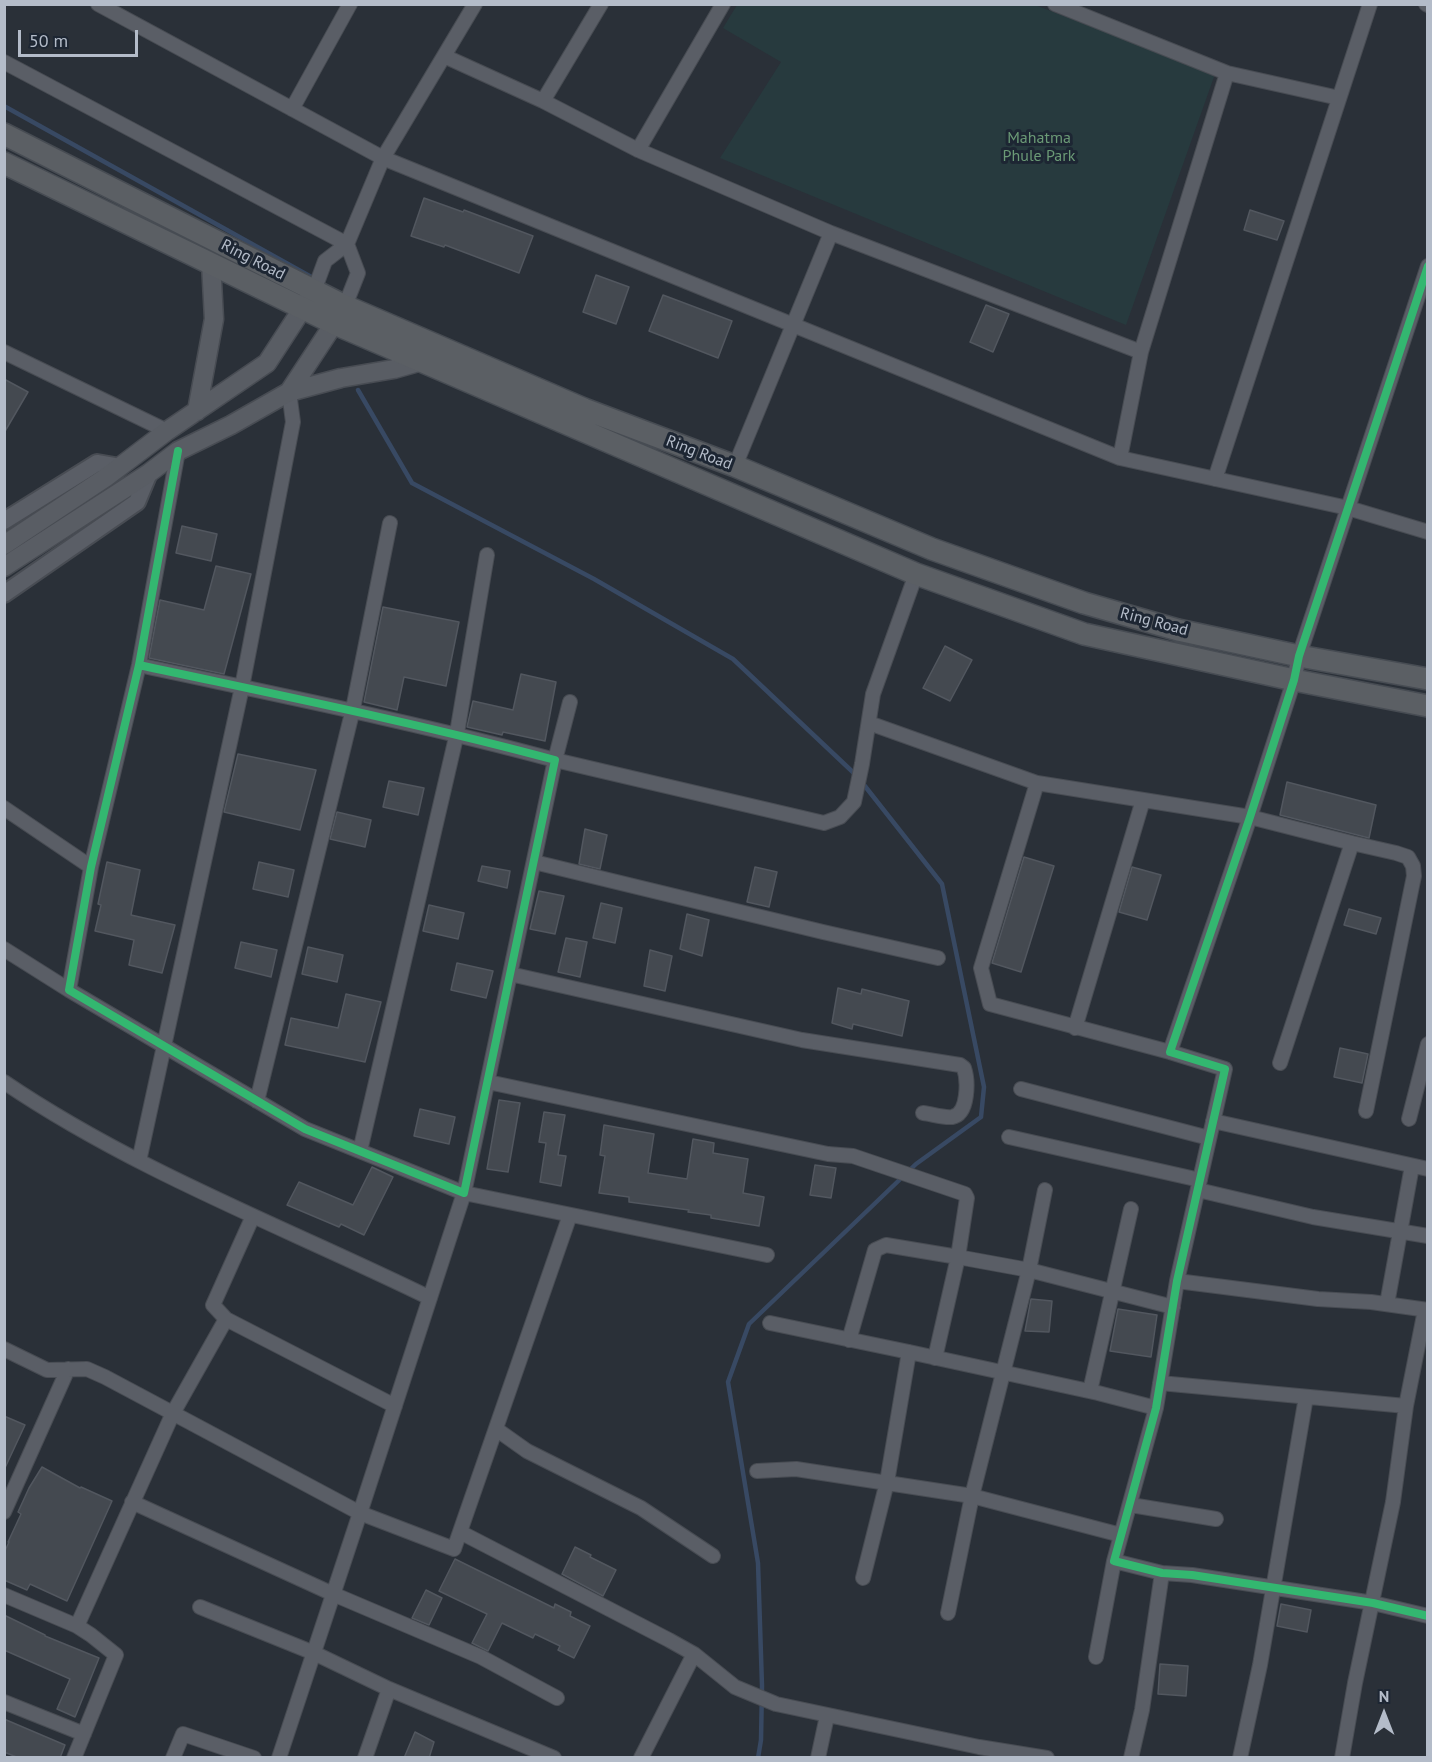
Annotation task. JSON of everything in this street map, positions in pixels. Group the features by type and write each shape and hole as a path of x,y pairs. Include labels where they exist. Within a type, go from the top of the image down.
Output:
{"highway":[{"name":"Ring Road","path":"4,134 340,315 422,362 916,574 1084,634 1294,680 1428,706"},
{"name":"Ring Road","path":"4,163 211,263 309,300"},
{"name":"Ring Road","path":"340,315 735,466 932,549 1084,603 1178,630 1299,656 1428,679"}],"main road":[{"path":"197,411 213,319 211,263"},
{"path":"4,545 105,478 167,431 267,363 309,300"},
{"path":"289,392 340,315"},
{"path":"4,567 178,451 231,425 289,392 341,378 422,362"}],"street":[{"path":"99,4 383,159 1120,458 1348,508 1428,532"},
{"path":"292,109 350,4"},
{"path":"309,300 325,261 347,243 383,159 475,4"},
{"path":"543,101 602,4"},
{"path":"638,150 723,4"},
{"path":"1055,4 1227,73 1339,98"},
{"path":"1215,479 1370,4"},
{"path":"444,56 543,101 638,150 831,233 1141,352"},
{"path":"4,62 347,243 358,273 340,315"},
{"path":"1120,458 1141,352 1227,73"},
{"path":"735,466 831,233"},
{"path":"1170,1052 1250,817 1294,680 1299,656 1428,266"},
{"path":"4,352 167,431"},
{"path":"140,1161 242,687 293,422 289,392"},
{"path":"69,990 91,867 139,665 178,451"},
{"path":"4,521 97,463 120,467"},
{"path":"4,594 137,502 149,472"},
{"path":"257,1101 353,709 390,523"},
{"path":"360,1151 457,733 487,555"},
{"path":"139,665 353,709 824,823 840,817 854,802 873,694 916,574"},
{"path":"279,1758 464,1193 555,759 570,702"},
{"path":"868,723 1037,783 1250,817 1396,852 1408,857 1413,866 1414,876 1366,1111"},
{"path":"1037,783 981,968 990,1004 1225,1069 1178,1281 1156,1408 1114,1562 1096,1657"},
{"path":"1074,1028 1143,800"},
{"path":"4,808 91,867"},
{"path":"1280,1063 1352,843"},
{"path":"534,862 938,958"},
{"path":"4,949 69,990 305,1129 464,1193 767,1255"},
{"path":"510,974 802,1040 960,1065 964,1068 967,1090 964,1104 958,1114 951,1117 923,1113"},
{"path":"1409,1119 1428,1044"},
{"path":"488,1082 828,1154 853,1156 965,1194 967,1198 958,1257 935,1358"},
{"path":"4,1083 94,1138 253,1216 430,1298"},
{"path":"1021,1089 1209,1138"},
{"path":"1213,1121 1428,1169"},
{"path":"1009,1137 1313,1216 1428,1236"},
{"path":"1387,1304 1412,1166"},
{"path":"948,1613 972,1496 1029,1270 1045,1190"},
{"path":"1090,1391 1131,1209"},
{"path":"4,1349 47,1370 87,1369 360,1513 454,1549 570,1215"},
{"path":"253,1216 213,1305 226,1319 395,1406"},
{"path":"849,1340 875,1250 886,1245 1029,1270 1173,1307"},
{"path":"1178,1281 1426,1310 1406,1406 1393,1502 1354,1683 1342,1758"},
{"path":"77,1626 173,1413 226,1319"},
{"path":"770,1323 1090,1391 1156,1408"},
{"path":"863,1578 886,1482 909,1352"},
{"path":"4,1512 11,1481 68,1369"},
{"path":"1160,1383 1406,1406"},
{"path":"1240,1758 1274,1587 1306,1397"},
{"path":"496,1429 527,1451 641,1508 713,1556"},
{"path":"757,1471 796,1469 972,1496 1121,1535"},
{"path":"132,1502 333,1594 481,1657 557,1698"},
{"path":"1131,1505 1216,1520"},
{"path":"460,1533 694,1654 735,1687 776,1704 979,1748 1047,1758"},
{"path":"1114,1562 1162,1573 1192,1575 1373,1603 1428,1616"},
{"path":"1131,1758 1142,1710 1162,1573"},
{"path":"4,1595 77,1626 116,1655 74,1758"},
{"path":"200,1607 314,1653 389,1689 554,1758"},
{"path":"642,1758 694,1654"},
{"path":"365,1758 389,1689"},
{"path":"4,1702 84,1734"},
{"path":"818,1758 827,1716"},
{"path":"173,1758 183,1734 254,1758"}],"green space":[{"name":"Mahatma Phule Park","path":"737,5 1035,5 1215,74 1126,325 720,158 781,62 723,28"}],"building":[{"path":"424,198 463,212 464,210 533,236 519,273 445,245 444,247 411,236"},
{"path":"1250,210 1284,221 1277,240 1244,230"},
{"path":"596,275 629,287 616,324 583,312"},
{"path":"663,295 732,321 718,358 649,331"},
{"path":"986,305 1009,314 993,352 970,342"},
{"path":"4,379 28,392 4,433"},
{"path":"182,526 217,534 211,561 176,553"},
{"path":"216,566 251,574 224,674 149,658 160,600 204,610"},
{"path":"383,607 459,622 446,686 404,677 397,710 364,702"},
{"path":"945,646 972,660 950,701 923,688"},
{"path":"521,674 556,682 545,741 467,727 473,701 513,710"},
{"path":"238,754 316,770 300,830 224,812"},
{"path":"389,781 424,788 418,815 383,807"},
{"path":"1287,782 1376,805 1369,838 1280,815"},
{"path":"337,812 371,820 365,847 330,839"},
{"path":"585,829 607,835 600,869 579,864"},
{"path":"1024,857 1054,866 1021,972 992,963"},
{"path":"107,862 140,870 131,915 175,925 162,973 129,965 134,940 95,931"},
{"path":"259,862 294,870 288,897 253,889"},
{"path":"482,866 510,871 507,888 478,881"},
{"path":"755,867 777,872 769,907 747,902"},
{"path":"1132,867 1161,875 1147,920 1119,912"},
{"path":"539,891 564,896 555,934 530,929"},
{"path":"601,903 622,908 615,943 593,938"},
{"path":"429,905 464,913 458,939 423,931"},
{"path":"1349,909 1381,918 1376,934 1344,925"},
{"path":"687,914 709,920 702,956 680,949"},
{"path":"566,938 587,942 580,977 558,972"},
{"path":"241,942 277,950 271,977 235,968"},
{"path":"308,947 343,955 337,982 302,974"},
{"path":"650,950 672,956 665,991 644,986"},
{"path":"457,963 493,971 486,998 451,990"},
{"path":"838,988 861,994 862,989 909,1001 902,1036 853,1024 852,1029 832,1023"},
{"path":"346,994 381,1002 365,1062 285,1045 291,1018 338,1028"},
{"path":"1340,1048 1368,1054 1362,1083 1334,1077"},
{"path":"499,1100 520,1103 508,1172 487,1169"},
{"path":"420,1109 455,1117 449,1144 414,1136"},
{"path":"544,1112 565,1115 558,1155 566,1156 561,1186 540,1182 546,1143 539,1142"},
{"path":"604,1125 654,1134 648,1173 687,1179 693,1139 714,1143 713,1153 748,1159 743,1193 764,1197 759,1226 711,1218 711,1215 688,1212 689,1210 629,1202 629,1197 599,1193 605,1156 600,1155"},
{"path":"815,1165 836,1168 831,1198 810,1195"},
{"path":"372,1167 393,1177 364,1235 341,1224 339,1227 287,1205 299,1182 353,1205"},
{"path":"1031,1299 1052,1301 1049,1332 1025,1331"},
{"path":"1118,1309 1157,1315 1151,1357 1110,1351"},
{"path":"4,1416 25,1425 4,1470"},
{"path":"42,1467 80,1488 112,1501 67,1601 30,1584 27,1590 4,1580 4,1553 21,1514 18,1512"},
{"path":"575,1547 616,1570 603,1596 562,1574"},
{"path":"455,1559 554,1608 555,1604 571,1612 570,1616 590,1626 574,1658 558,1650 560,1646 535,1634 533,1638 502,1623 488,1651 472,1643 487,1614 439,1591"},
{"path":"426,1590 442,1598 429,1625 412,1618"},
{"path":"1281,1604 1311,1610 1307,1632 1277,1626"},
{"path":"4,1615 45,1636 99,1658 75,1717 57,1709 70,1679 4,1650"},
{"path":"1160,1664 1188,1666 1186,1696 1158,1694"},
{"path":"4,1719 65,1745 60,1758 19,1758 4,1752"},
{"path":"415,1732 434,1742 429,1758 404,1758"}],"waterway":[{"path":"4,106 315,279"},
{"path":"358,390 412,483 594,579 733,659 857,776 942,884 984,1087 981,1117 916,1164 749,1324 728,1382 758,1563 762,1686 761,1740 758,1758"}],"cycle path":[{"path":"1428,266 1299,656 1294,680 1250,817 1170,1052 1225,1069 1177,1281 1156,1408 1114,1561 1162,1573 1192,1575 1373,1603 1428,1616"},
{"path":"139,665 296,698 555,760 464,1193 305,1129 69,990 91,867 139,665 178,451"}]}
